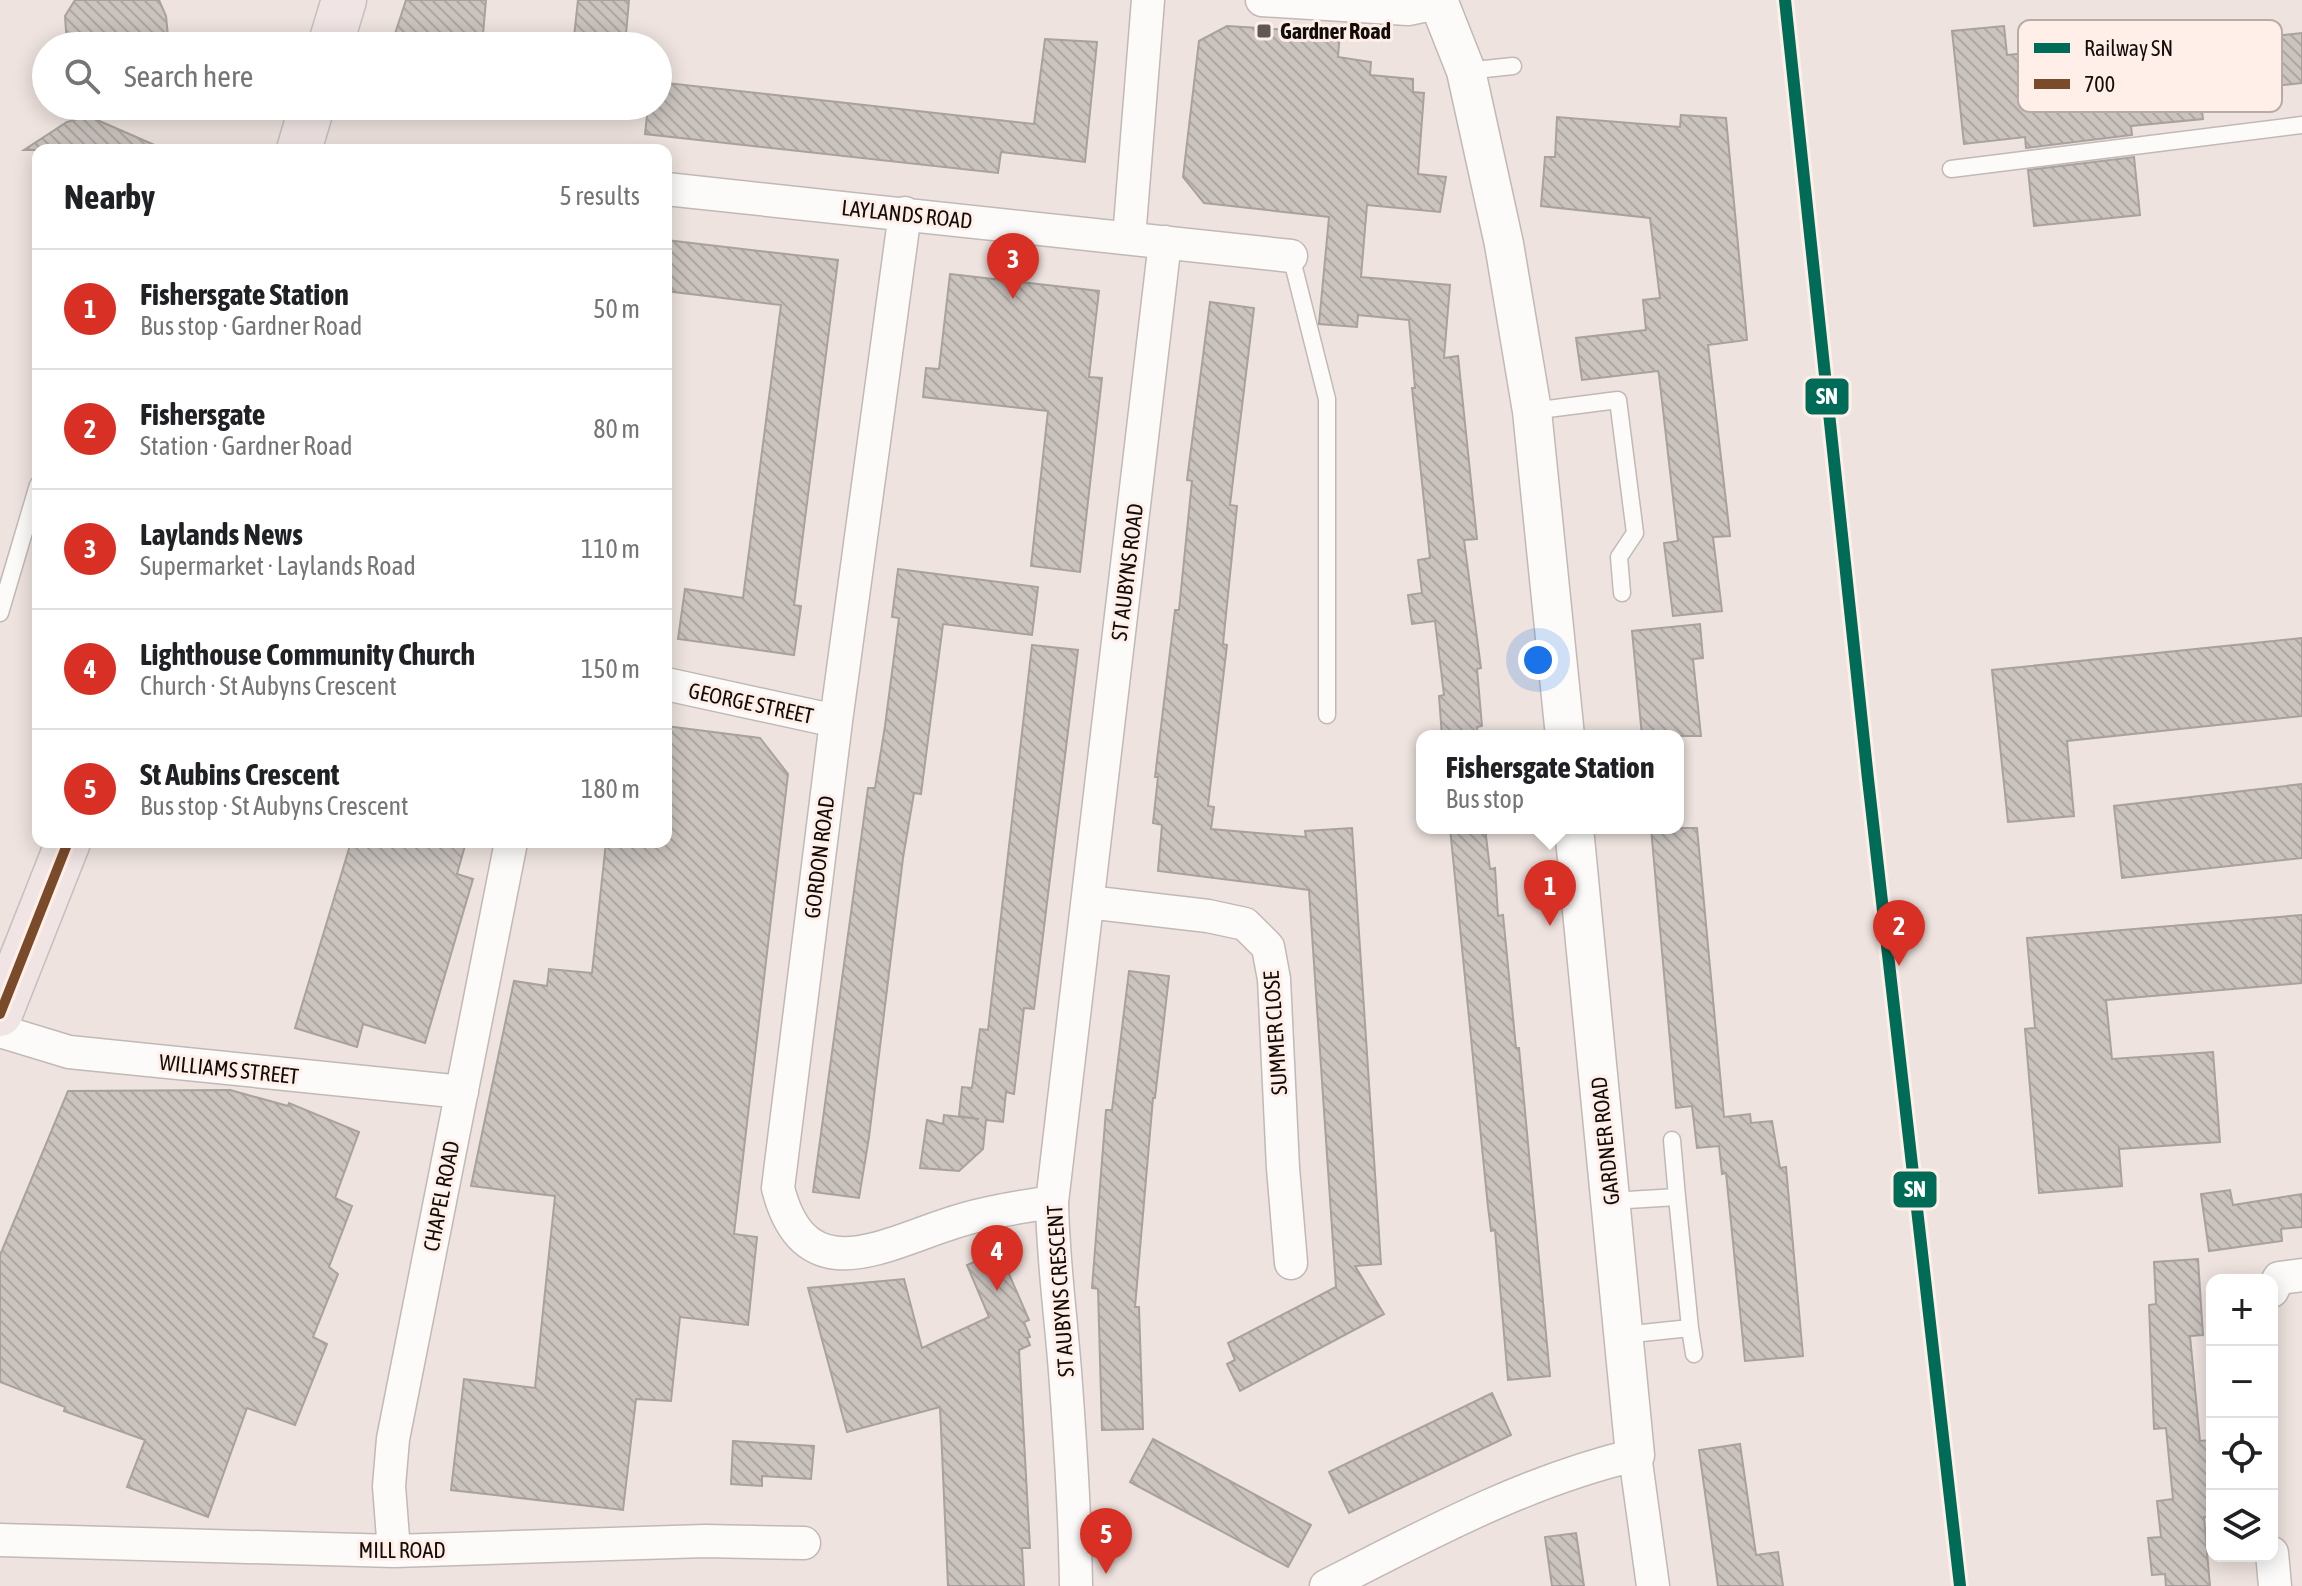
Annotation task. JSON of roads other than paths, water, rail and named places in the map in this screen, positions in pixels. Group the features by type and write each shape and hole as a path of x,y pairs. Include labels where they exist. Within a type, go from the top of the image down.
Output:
{"main road":[{"path":"334,32 344,0"},
{"path":"301,144 308,120"},
{"path":"0,1014 66,848"}],"street":[{"path":"1129,238 1148,0"},
{"path":"1262,0 1408,9 1438,2 1466,71 1504,244 1532,411 1564,730"},
{"name":"LAYLANDS ROAD","path":"672,190 1291,256"},
{"name":"GORDON ROAD","path":"905,213 836,721 778,1188 792,1225 816,1245 850,1255 907,1241 954,1222 1052,1202"},
{"name":"ST AUBYNS ROAD","path":"1088,902 1165,242"},
{"name":"GEORGE STREET","path":"672,685 836,721"},
{"name":"GARDNER ROAD","path":"1575,834 1635,1455"},
{"name":"CHAPEL ROAD","path":"394,1551 389,1486 393,1439 510,848"},
{"name":"ST AUBYNS CRESCENT","path":"1076,1586 1075,1516 1053,1252 1052,1202 1088,902"},
{"name":"SUMMER CLOSE","path":"1088,902 1208,916 1245,924 1268,947 1274,979 1291,1263"},
{"name":"WILLIAMS STREET","path":"0,1031 69,1052 462,1092"},
{"path":"2278,1280 2302,1275"},
{"path":"1326,1586 1364,1577 1486,1505 1602,1462 1635,1455 1653,1586"},
{"name":"MILL ROAD","path":"0,1540 394,1551 705,1541 804,1543"},
{"path":"2273,1562 2275,1586"}],"lane":[{"path":"1466,71 1513,66"},
{"path":"1951,169 2302,125"},
{"path":"1291,256 1327,399 1327,715"},
{"path":"1532,411 1618,400 1635,533 1619,557 1622,593"},
{"path":"0,613 32,505"},
{"path":"1672,1140 1694,1354"},
{"path":"1611,1201 1677,1197"},
{"path":"1623,1335 1690,1328"}],"rail line":[{"name":"SN","path":"1785,0 1868,779 1960,1586"}],"place":[{"name":"Gardner Road","path":"1264,31"},
{"name":"Laylands News","path":"1013,299"},
{"name":"Fishersgate Station","path":"1550,926"},
{"name":"Fishersgate","path":"1899,966"},
{"name":"Lighthouse Community Church","path":"997,1291"},
{"name":"St Aubins Crescent","path":"1106,1574"}]}
